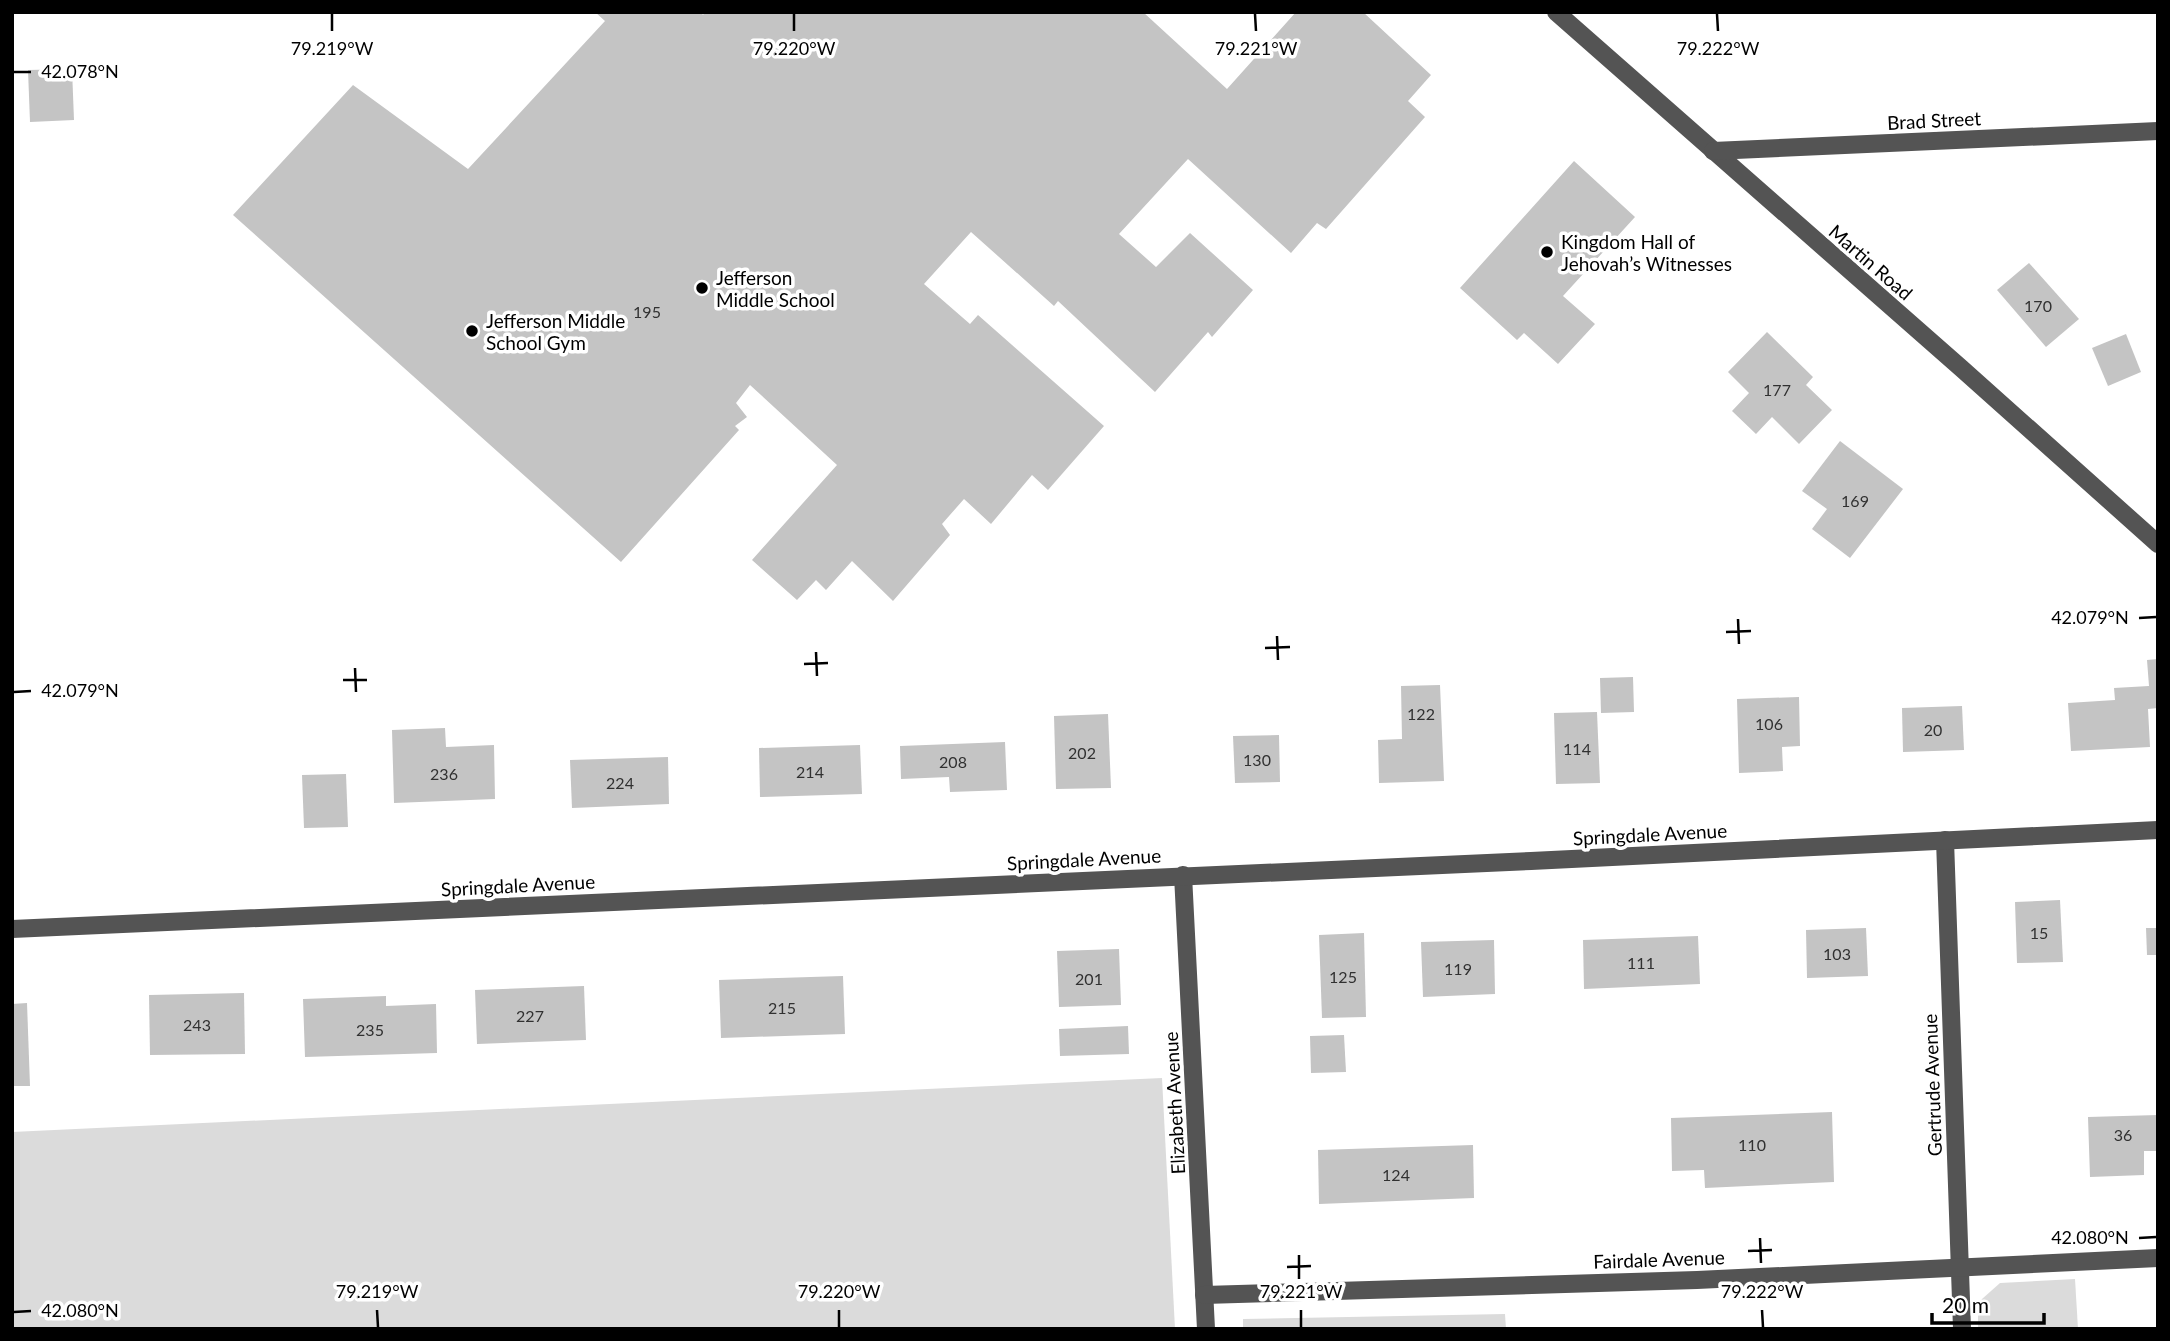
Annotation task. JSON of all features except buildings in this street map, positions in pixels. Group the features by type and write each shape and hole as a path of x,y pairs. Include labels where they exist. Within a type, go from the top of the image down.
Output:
{"street":[{"name":"Martin Road","path":"1556,12 2158,544"},
{"name":"Brad Street","path":"1713,151 2158,131"},
{"name":"Springdale Avenue","path":"12,929 2158,830"},
{"name":"Gertrude Avenue","path":"1945,840 1962,1329"},
{"name":"Elizabeth Avenue","path":"1183,875 1206,1329"},
{"name":"Fairdale Avenue","path":"1204,1295 1698,1280 2158,1258"}],"shaded area":[{"path":"1162,1078 1175,1329 12,1329 12,1132"},
{"path":"2075,1279 2078,1329 1978,1329 1978,1308 1982,1299 2000,1283"},
{"path":"1505,1314 1506,1329 1243,1329 1243,1319"}],"place":[{"name":"Kingdom Hall of Jehovah’s Witnesses","path":"1547,252"},
{"name":"Jefferson Middle School","path":"702,288"},
{"name":"Jefferson Middle School Gym","path":"472,331"}]}
